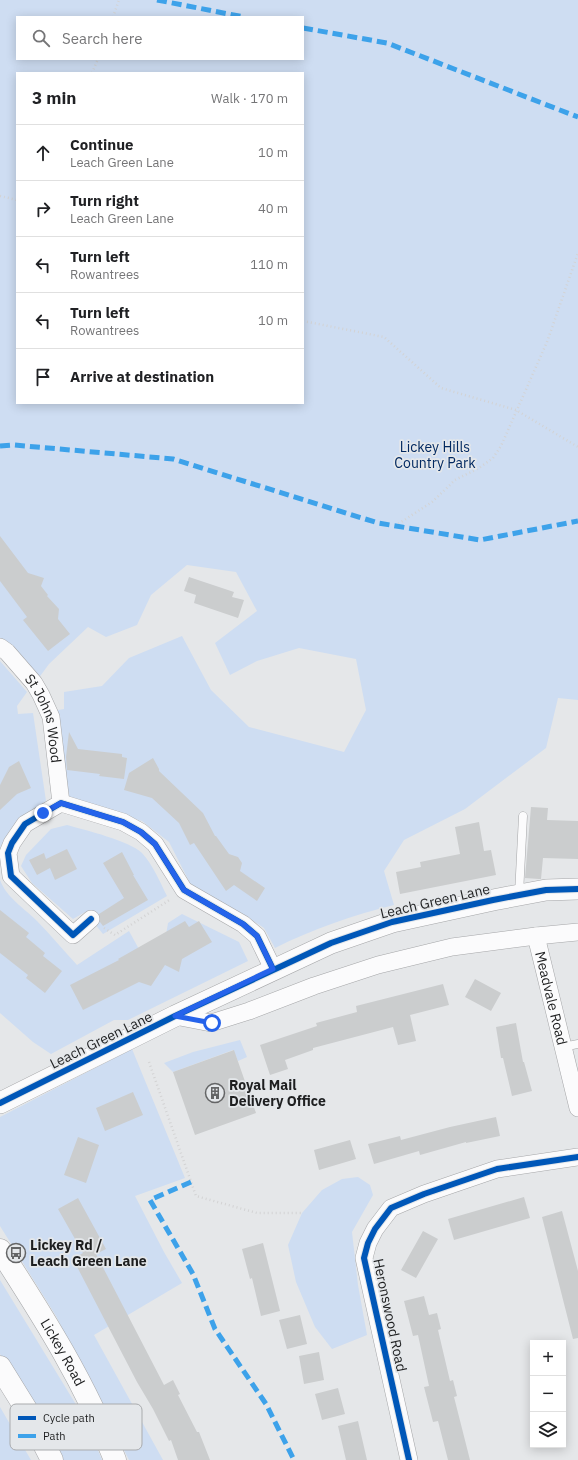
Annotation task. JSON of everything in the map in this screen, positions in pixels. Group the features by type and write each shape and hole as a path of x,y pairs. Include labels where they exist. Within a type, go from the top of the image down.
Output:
{"main road":[{"name":"Lickey Road","path":"0,1250 69,1361 91,1404"},
{"path":"0,1367 23,1404"},
{"path":"47,1450 52,1460"},
{"name":"Lickey Road","path":"111,1450 115,1460"}],"street":[{"name":"St Johns Wood","path":"0,646 34,683 51,717 61,803"},
{"path":"91,919 73,935 11,876 8,853 12,843 25,824 61,803 123,822 141,832 155,844 184,890 243,924 257,936 273,969"},
{"name":"Leach Green Lane","path":"0,1103 175,1016 331,943 392,922 546,890 578,889"},
{"name":"Leach Green Lane","path":"175,1016 212,1023 249,1011 314,986 378,965 452,947 578,932"},
{"name":"Meadvale Road","path":"536,936 570,1045 578,1108"},
{"name":"Heronswood Road","path":"409,1460 364,1258 368,1243 375,1229 391,1208 424,1194 497,1169 578,1157"}],"lane":[{"path":"519,895 523,816"}],"path":[{"path":"113,16 119,0"},
{"path":"92,72 98,60"},
{"path":"0,196 16,200"},
{"path":"395,526 432,502 455,480 479,468 493,458 501,446 547,342 578,253"},
{"path":"304,321 384,337 441,388 516,410 578,447"},
{"path":"91,919 115,935 184,890"},
{"path":"148,1062 196,1196 257,1213 302,1213"}],"green space":[{"name":"Lickey Hills Country Park","path":"0,0 578,0 578,700 558,698 546,748 465,809 404,840 384,871 394,905 333,923 275,948 264,928 191,885 169,842 142,821 66,798 53,711 64,709 64,692 102,686 129,658 182,636 211,690 249,727 344,752 366,710 356,659 299,648 257,661 230,675 215,643 257,611 236,572 187,565 151,595 137,625 106,637 88,627 49,664 38,679 0,642"},
{"path":"0,661 27,692 17,706 18,714 33,713 46,801 32,811 8,834 0,848"},
{"path":"67,825 107,836 128,844 142,853 150,863 167,896 103,934 85,912 73,919 32,883 21,866 26,855 51,829"},
{"path":"0,880 6,892 42,926 77,965 129,931 140,951 166,935 168,923 182,914 239,942 248,961 128,1020 114,1020 51,1054 33,1042 0,1013"},
{"path":"240,1040 247,1057 238,1061 233,1050 173,1072 164,1063 193,1052"},
{"path":"132,1049 185,1178 135,1196 182,1283 94,1335 132,1404 101,1404 56,1316 0,1226 0,1117"},
{"path":"358,1177 370,1185 373,1195 352,1232 358,1285 367,1335 332,1349 315,1327 296,1282 288,1245 302,1213 322,1190 342,1179"},
{"path":"0,1280 76,1404 29,1404 0,1354"},
{"path":"0,1407 10,1424 10,1450 25,1450 31,1460 0,1460"},
{"path":"142,1422 163,1460 129,1460 124,1450 142,1450"},
{"path":"55,1450 98,1450 102,1460 61,1460"}],"building":[{"path":"0,536 28,573 44,578 41,586 48,595 47,596 59,609 58,619 70,634 48,651 23,620 27,617 0,581"},
{"path":"189,577 234,592 232,597 244,600 238,618 194,603 196,595 184,591"},
{"path":"69,732 78,749 122,754 122,757 127,758 124,779 67,770 66,757"},
{"path":"153,758 159,771 203,813 215,836 229,854 238,857 242,863 240,871 265,888 257,901 234,885 226,891 194,843 190,845 179,823 152,798 124,790 129,773"},
{"path":"19,761 31,788 17,794 0,810 0,785 9,767"},
{"path":"531,807 548,808 547,820 578,821 578,859 543,858 541,879 525,878"},
{"path":"479,822 484,851 491,850 496,875 400,894 396,872 421,867 420,862 460,854 455,827"},
{"path":"67,849 77,869 55,880 50,868 37,875 29,860 44,853 46,859"},
{"path":"122,852 133,875 148,900 103,926 100,922 99,914 124,898 103,863"},
{"path":"0,910 29,933 26,937 45,953 43,956 62,971 45,993 26,978 28,975 0,953"},
{"path":"185,921 189,927 199,921 212,942 182,959 179,972 165,965 151,986 139,982 83,1010 70,985 119,960 118,959"},
{"path":"475,979 501,993 491,1011 465,997"},
{"path":"443,984 449,1005 410,1015 416,1041 398,1045 393,1027 313,1048 313,1050 285,1060 288,1069 270,1075 260,1045 317,1026 316,1023 357,1012 356,1006"},
{"path":"516,1023 523,1062 532,1091 512,1096 503,1058 501,1058 496,1027"},
{"name":"Royal Mail Delivery Office","path":"234,1050 256,1113 195,1135 173,1072"},
{"path":"133,1092 143,1115 105,1131 96,1108"},
{"path":"496,1117 500,1136 466,1142 420,1155 419,1151 374,1164 368,1144 400,1136 401,1140"},
{"path":"78,1137 99,1145 86,1183 64,1175"},
{"path":"350,1140 356,1159 319,1170 314,1150"},
{"path":"524,1197 530,1218 454,1240 448,1219"},
{"path":"78,1198 106,1249 96,1254 164,1385 173,1380 180,1394 178,1395 197,1432 199,1432 210,1460 178,1460 171,1440 169,1441 137,1382 73,1259 83,1253 58,1209"},
{"path":"562,1211 578,1271 578,1338 573,1339 542,1217"},
{"path":"423,1231 438,1239 416,1278 401,1270"},
{"path":"263,1243 280,1311 261,1316 252,1278 250,1279 242,1249"},
{"path":"424,1296 429,1315 437,1313 441,1329 438,1330 450,1381 453,1380 457,1396 454,1397 470,1460 448,1460 438,1421 433,1422 424,1387 429,1386 418,1335 413,1336 404,1301"},
{"path":"300,1315 307,1344 287,1349 279,1320"},
{"path":"319,1352 324,1380 304,1384 299,1356"},
{"path":"338,1388 345,1414 322,1420 315,1394"},
{"path":"358,1421 367,1460 346,1460 338,1426"}],"marked path":[{"path":"157,0 239,16"},
{"path":"304,28 387,43 578,117"},
{"path":"0,446 14,445 173,459 378,523 480,540 578,521"},
{"path":"191,1182 150,1200 193,1274 215,1329 266,1404 294,1460"}],"cycle path":[{"path":"91,919 73,935 11,876 8,853 12,843 25,824 61,803 123,822 141,832 155,844 184,890 243,924 257,936 273,969"},
{"path":"0,1103 175,1016 331,943 392,922 546,890 578,889"},
{"path":"409,1460 364,1258 368,1243 375,1229 391,1208 424,1194 497,1169 578,1157"}],"place":[{"name":"Royal Mail Delivery Office","path":"215,1093"},
{"name":"Lickey Rd / Leach Green Lane","path":"16,1253"}],"route":[{"path":"43,813 61,803 123,822 141,832 155,844 184,890 243,924 257,936 273,969 175,1016 212,1023"}]}
